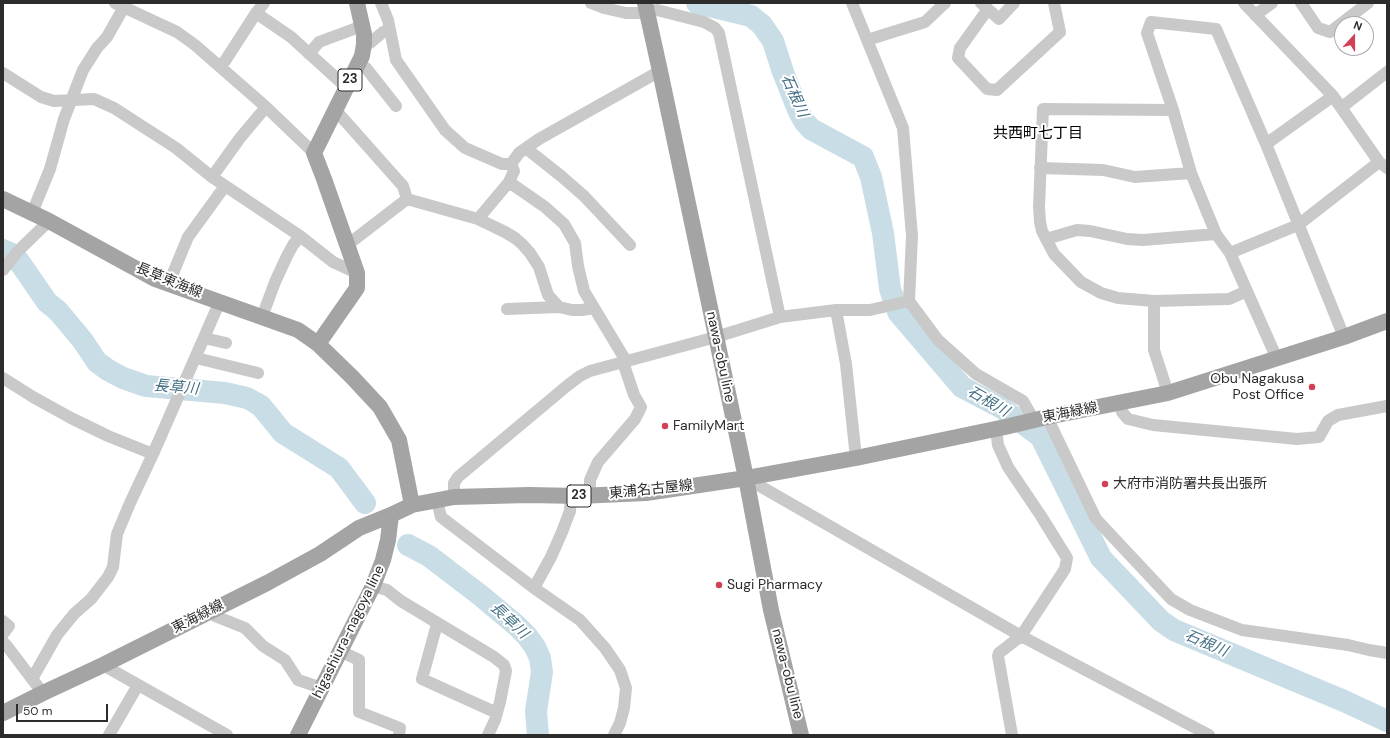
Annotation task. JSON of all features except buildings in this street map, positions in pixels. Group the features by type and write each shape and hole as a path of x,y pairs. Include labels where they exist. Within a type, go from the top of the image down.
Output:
{"main road":[{"name":"23","path":"314,153 362,56 364,44 357,3"},
{"name":"nawa-obu line","path":"646,7 746,478 771,610 801,735"},
{"path":"314,153 356,273 357,288 318,344 380,407 399,440 412,505"},
{"name":"長草東海線","path":"3,198 49,221 155,279 298,330 318,344"},
{"name":"東海緑線","path":"746,478 856,458 1168,393 1344,337 1387,321"},
{"name":"東浦名古屋線","path":"412,505 454,497 522,495 590,496 646,493 746,478"},
{"name":"23","path":"391,515 412,505"},
{"name":"東海緑線","path":"3,713 267,583 320,554 359,528 391,515"},
{"name":"higashiura-nagoya line","path":"298,735 374,586 388,540 391,515"}],"street":[{"path":"219,66 225,61 264,3"},
{"path":"381,3 388,20 396,60 445,130 465,148 502,164 511,164"},
{"path":"592,3 604,8 626,13 646,7 704,22 715,28 719,33 780,318"},
{"path":"852,3 903,128 912,236 909,301 938,340 976,374 1023,401 1038,419 1096,520 1171,599 1190,610 1242,630 1348,645 1387,653"},
{"path":"867,40 925,22 944,3"},
{"path":"1014,3 998,18 984,6 960,48 958,58 987,89 997,90 1060,32 1054,3"},
{"path":"1230,253 1298,225 1383,165 1334,96 1244,3"},
{"path":"1255,15 1272,3"},
{"path":"1301,3 1318,28 1330,32 1368,3"},
{"path":"32,213 50,169 64,119 83,70 97,48 107,37 120,5 177,32 195,44 266,107 314,153"},
{"path":"256,13 291,37 346,87"},
{"path":"1277,359 1230,253 1216,234 1191,173 1173,110 1148,33 1151,22 1216,29 1266,144 1344,337"},
{"path":"309,54 319,42 362,26"},
{"path":"364,44 370,43 383,32 390,30"},
{"path":"358,62 366,68 396,106"},
{"path":"511,164 519,153 539,140 660,71"},
{"path":"1342,107 1387,72"},
{"path":"3,74 41,97 54,101 94,99 114,108 176,148 212,177 300,236 333,262 356,273"},
{"path":"1266,144 1334,96"},
{"path":"212,177 240,138 266,107"},
{"path":"1173,110 1043,109 1040,168 1040,222 1046,239 1054,254 1081,282 1100,293 1118,298 1154,301 1229,299 1247,291"},
{"path":"335,112 339,114 403,186 407,199"},
{"path":"527,149 584,196 630,245"},
{"path":"478,219 509,182 514,171 511,164"},
{"path":"1040,168 1103,170 1135,177 1191,173"},
{"path":"509,182 545,207 564,224 575,243 582,286 624,362 634,396 641,407 635,419 598,462 590,480 590,496"},
{"path":"169,283 188,237 225,186"},
{"path":"407,199 478,219 515,238 530,253 539,268 548,295 559,307"},
{"path":"346,246 407,199"},
{"path":"5,267 18,251 49,221"},
{"path":"1046,239 1077,230 1090,231 1127,239 1143,240 1216,234"},
{"path":"262,317 275,282 287,256 300,236"},
{"path":"32,680 56,635 74,614 91,599 108,578 112,567 117,534 220,301"},
{"path":"454,497 454,483 458,477 568,385 590,371 780,318 836,310 870,310 909,301"},
{"path":"1154,301 1154,350 1168,393"},
{"path":"507,309 559,307 572,310 594,308"},
{"path":"836,310 846,364 856,458"},
{"path":"204,338 226,343"},
{"path":"196,358 258,373"},
{"path":"3,378 33,398 71,418 108,436 153,454"},
{"path":"1120,403 1122,412 1128,419 1153,425 1297,439 1319,437 1328,421 1338,415 1387,406"},
{"path":"1000,428 998,445 1008,467 1042,516 1067,558 1065,569 1022,636 999,653 998,656 1012,735"},
{"path":"746,478 1022,636 1209,735"},
{"path":"534,588 562,532 570,511 571,496"},
{"path":"437,500 441,517 534,588 580,620 605,648 620,670 626,688 624,708 620,723 614,735"},
{"path":"374,586 387,590 401,601 494,657 504,665 506,671 497,714 488,735"},
{"path":"211,610 215,616 246,628 263,646 285,660 298,680 322,688"},
{"path":"3,621 9,626 3,634"},
{"path":"437,624 422,679 497,714"},
{"path":"3,642 43,693"},
{"path":"340,651 359,660 359,712 400,728 399,735"},
{"path":"103,665 227,735"},
{"path":"110,735 138,685"}],"waterway":[{"name":"石根川","path":"697,3 751,16 762,25 773,41 783,72 804,121 811,129 863,157 871,177 883,233 890,289 898,312 962,387 1002,408 1041,437 1101,558 1161,621 1174,630 1344,701 1387,721"},
{"name":"長草川","path":"3,250 10,253 18,260 47,302 58,311 83,341 97,362 108,370 123,378 146,386 225,393 247,398 261,406 283,433 339,468 365,503"},
{"name":"長草川","path":"408,545 429,556 480,595 516,625 535,647 540,658 542,672 536,711 538,735"}],"place":[{"name":"Obu Nagakusa Post Office","path":"1312,387"},
{"name":"FamilyMart","path":"665,426"},
{"name":"大府市消防署共長出張所","path":"1105,484"},
{"name":"Sugi Pharmacy","path":"719,585"}],"district":[{"name":"共西町七丁目","path":"1038,134"}]}
